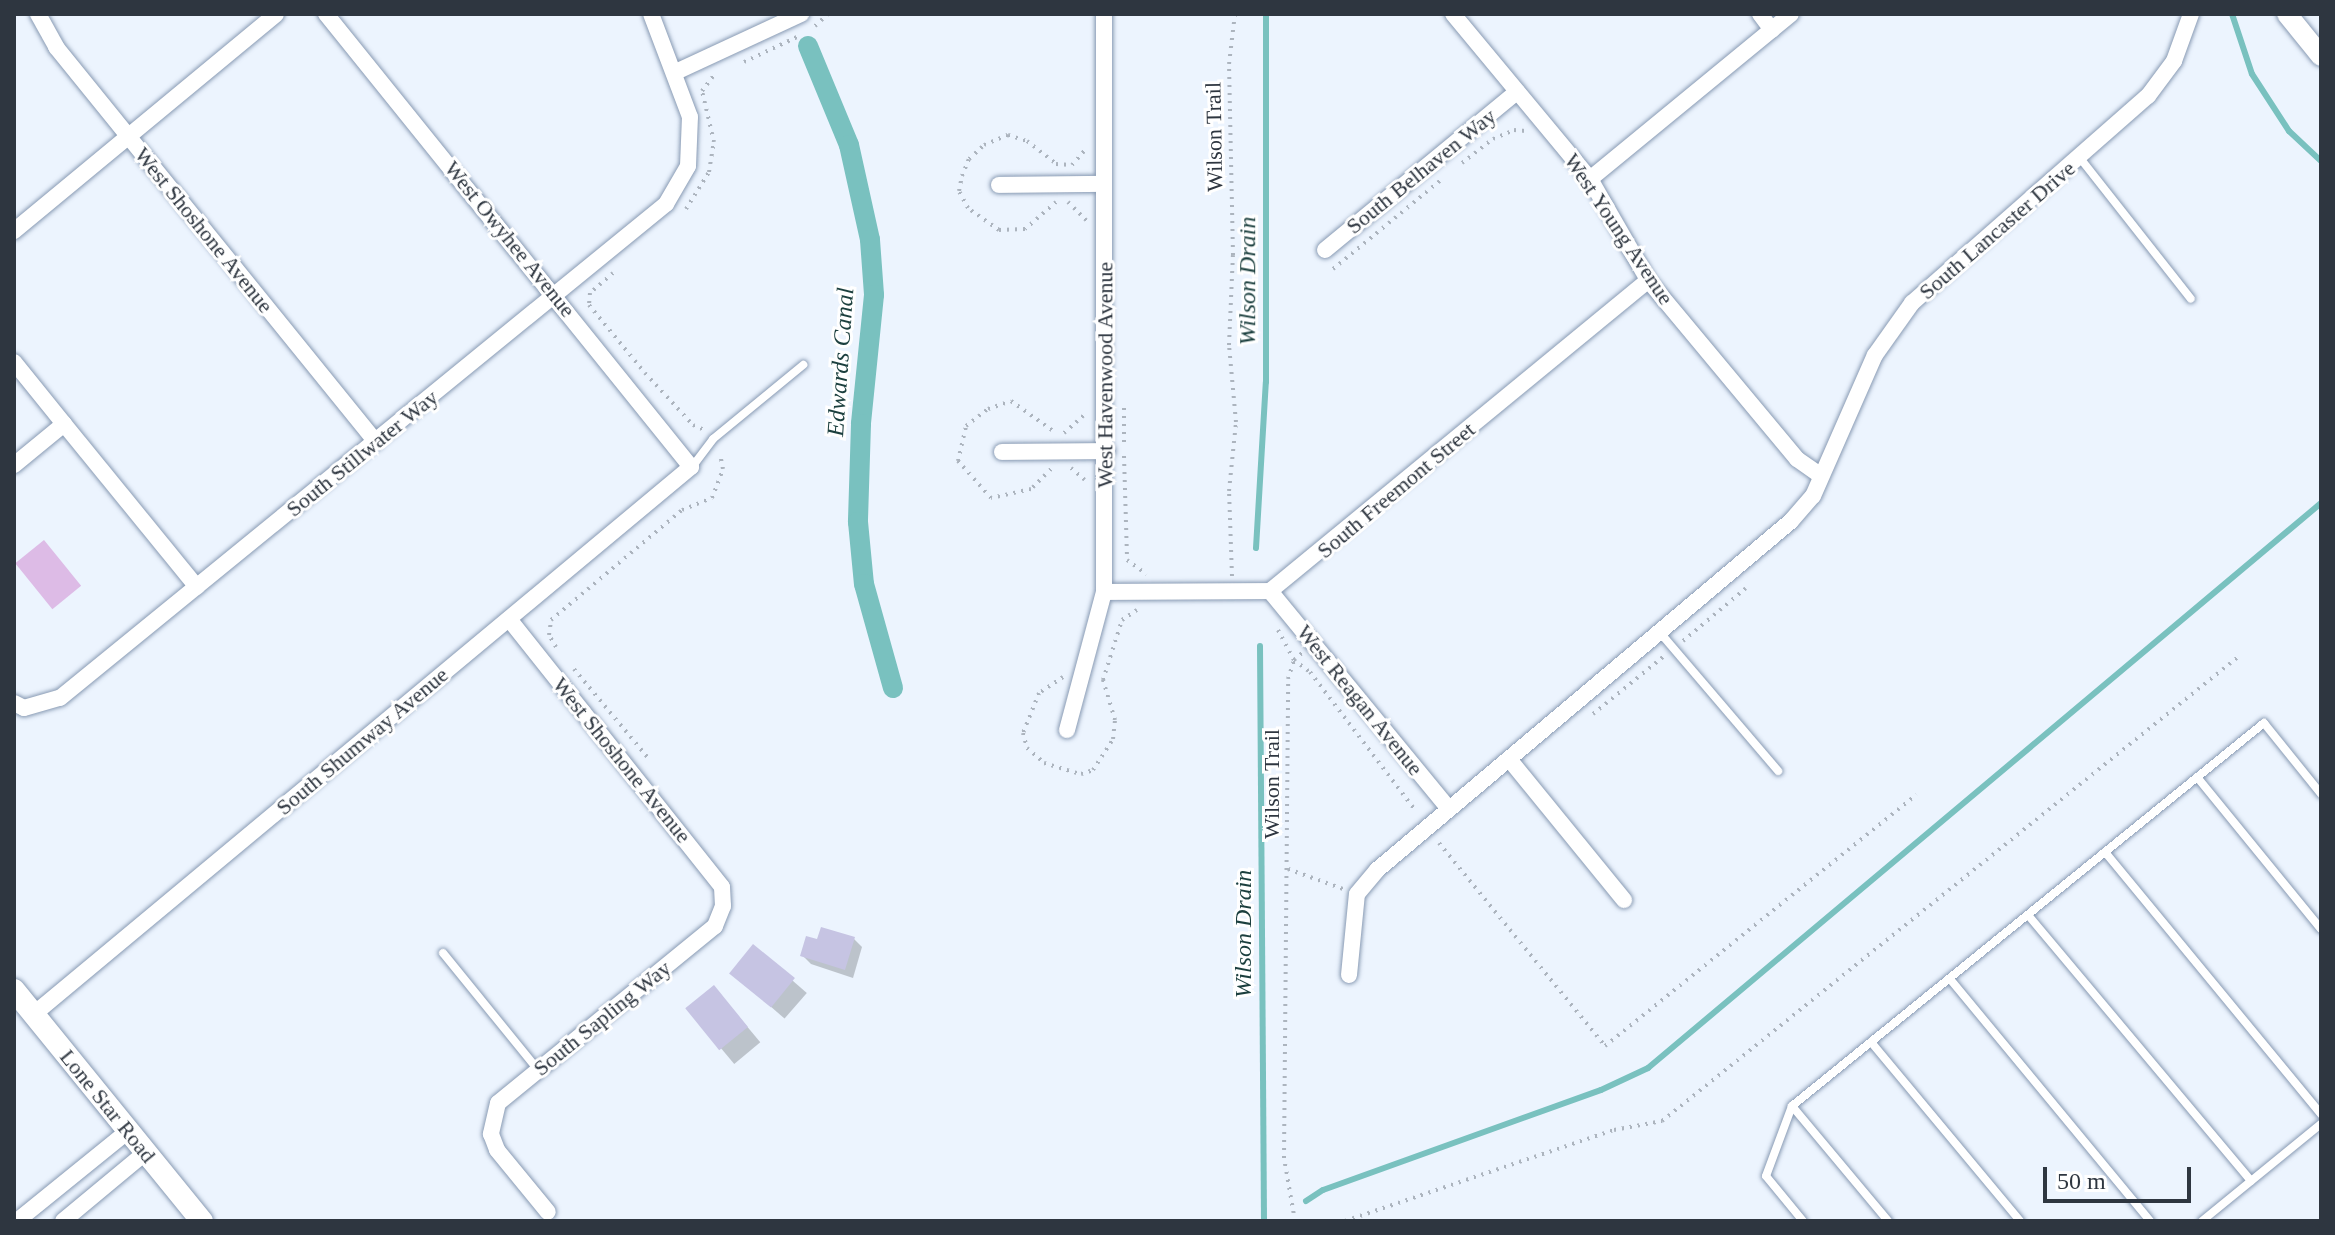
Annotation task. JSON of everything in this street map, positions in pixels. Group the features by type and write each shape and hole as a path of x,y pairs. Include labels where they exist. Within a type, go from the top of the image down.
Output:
{"main road":[{"name":"Lone Star Road","path":"14,990 202,1221"}],"street":[{"name":"West Shoshone Avenue","path":"38,14 56,47 376,442"},
{"path":"14,231 276,14"},
{"name":"West Owyhee Avenue","path":"326,14 556,295 691,467"},
{"path":"651,14 676,72 801,14"},
{"name":"West Havenwood Avenue","path":"1067,730 1104,592 1107,451 1104,14"},
{"name":"West Young Avenue","path":"1453,14 1590,179 1648,280 1797,459 1821,476"},
{"path":"1760,14 1772,30"},
{"path":"1590,179 1791,14"},
{"name":"South Lancaster Drive","path":"1357,894 1449,809 1662,635 1791,521 1813,496 1875,355 1912,303 2148,96 2174,61 2191,14"},
{"path":"2287,14 2321,56"},
{"name":"South Stillwater Way","path":"14,703 24,708 60,698 666,204 688,166 690,117 676,72"},
{"name":"South Belhaven Way","path":"1325,250 1517,92"},
{"path":"999,185 1103,184"},
{"name":"South Freemont Street","path":"1270,591 1648,280"},
{"path":"14,362 197,587"},
{"path":"14,465 64,424"},
{"path":"1002,452 1107,451"},
{"name":"South Shumway Avenue","path":"34,1014 691,467"},
{"path":"1104,592 1234,594 1270,591"},
{"name":"West Reagan Avenue","path":"1270,591 1449,809"},
{"name":"West Shoshone Avenue","path":"509,619 702,859 722,887 723,906"},
{"path":"1509,759 1624,900"},
{"path":"1349,975 1357,894"},
{"name":"South Sapling Way","path":"548,1212 491,1134 498,1103 715,926 723,906"},
{"path":"17,1221 127,1132"},
{"path":"63,1221 145,1153"}],"lane":[{"path":"2080,158 2191,299"},
{"path":"691,467 713,439 803,365"},
{"path":"1662,635 1778,771"},
{"path":"1803,1221 1766,1176 1792,1106 2264,723 2321,794"},
{"path":"2197,777 2321,929"},
{"path":"2105,852 2321,1114"},
{"path":"2028,915 2251,1181"},
{"path":"443,953 538,1070"},
{"path":"1950,979 2150,1221"},
{"path":"1871,1042 2020,1221"},
{"path":"1792,1106 1888,1221"},
{"path":"2202,1221 2321,1124"}],"path":[{"path":"738,65 796,39 828,14"},
{"name":"Wilson Trail","path":"1234,594 1229,491 1236,422 1229,345 1229,64 1235,14"},
{"path":"680,215 700,193 709,172 714,142 702,91 711,76 725,71"},
{"path":"1333,269 1493,139 1514,130 1529,131 1538,141"},
{"path":"557,650 549,635 551,620 682,510 712,498 723,469 713,439 693,425 589,305 590,293 615,271"},
{"path":"1124,403 1127,560 1157,575"},
{"path":"1221,573 1245,576"},
{"name":"Wilson Trail","path":"1295,1221 1284,1158 1288,679 1294,660 1313,644"},
{"path":"1345,1221 1614,1130 1662,1121 2238,657"},
{"path":"565,659 649,759"},
{"path":"1437,845 1605,1046 1916,795"},
{"path":"1288,869 1357,894"}],"shaded area":[{"path":"44,540 81,586 52,609 15,563"}],"building":[{"path":"821,927 855,937 845,970 800,956 806,936 817,939"},
{"path":"753,944 795,978 771,1008 729,974"},
{"path":"714,985 748,1027 719,1050 685,1008"}],"waterway":[{"name":"Wilson Drain","path":"1256,548 1266,382 1266,14"},
{"path":"2232,14 2252,74 2289,131 2321,161"},
{"name":"Edwards Canal","path":"808,46 849,145 870,240 874,295 861,424 858,522 864,584 893,688"},
{"path":"1306,1201 1323,1190 1601,1090 1648,1068 2321,503"},
{"name":"Wilson Drain","path":"1260,646 1264,1221"}]}
